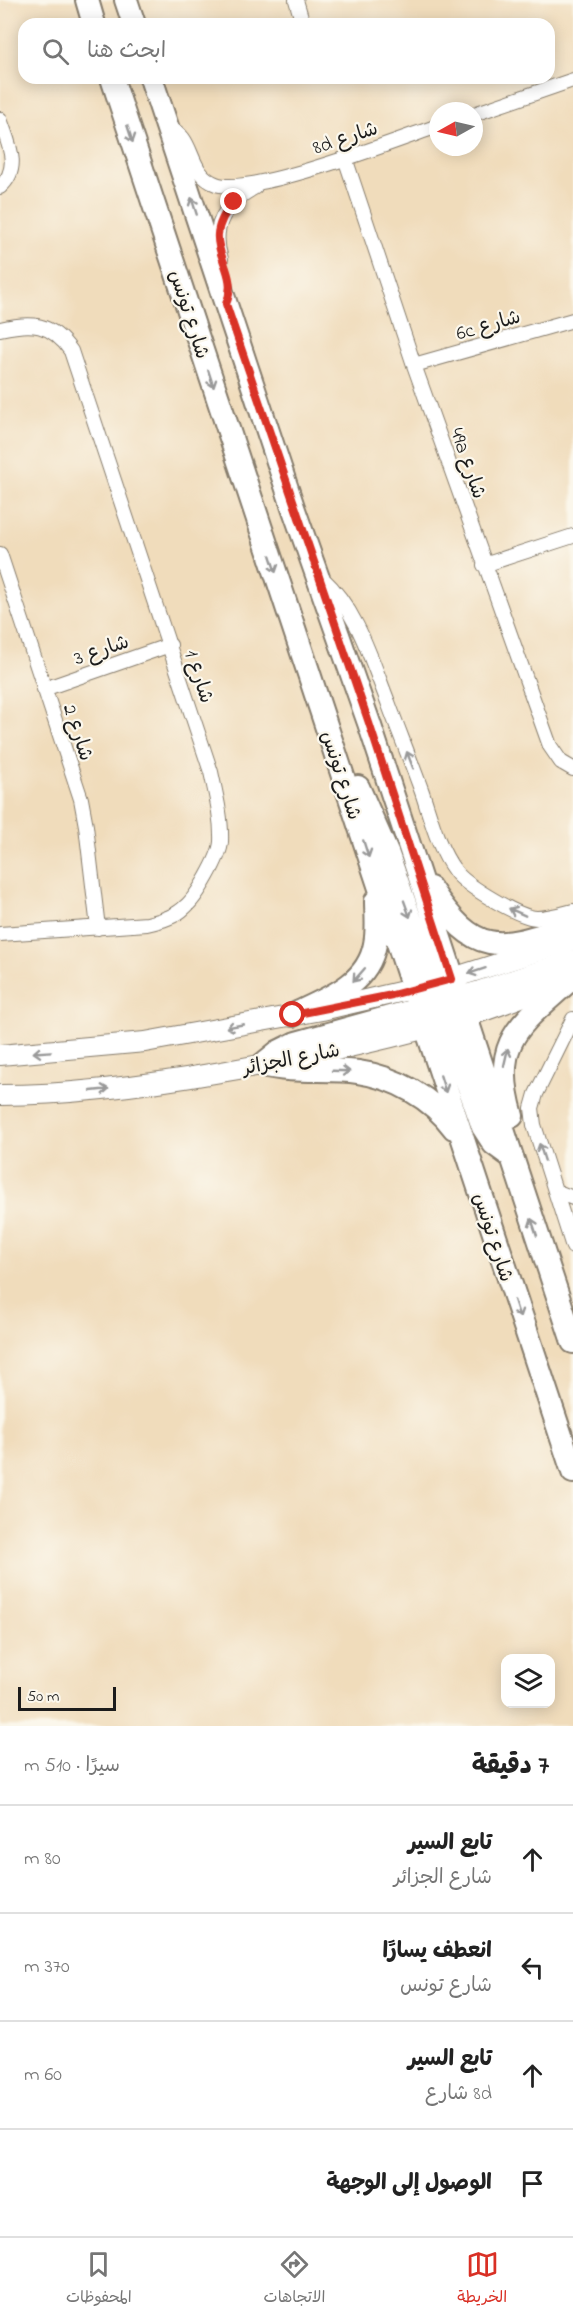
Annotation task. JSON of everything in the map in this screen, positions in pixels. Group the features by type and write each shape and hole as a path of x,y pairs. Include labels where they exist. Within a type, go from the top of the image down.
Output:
{"main road":[{"path":"87,0 92,18"},
{"path":"126,0 132,18"},
{"name":"شارع تونس","path":"114,84 376,879 439,1003 510,1156 573,1342"},
{"name":"شارع تونس","path":"154,84 316,573 369,723 413,861 460,1136 573,1472"},
{"path":"331,742 358,788 380,833 439,1003"},
{"path":"413,861 453,921 480,940 514,944 573,925"},
{"path":"293,1015 347,987 366,967 372,957 376,935 376,879"},
{"name":"شارع الجزائر","path":"439,1003 573,940"},
{"path":"262,1065 278,1052 296,1043 439,1003 573,961"},
{"path":"510,1156 514,1127 503,1077 508,1049 513,1036 524,1023 573,977"},
{"name":"شارع الجزائر","path":"0,1055 145,1042 293,1015 439,1003 573,977"},
{"path":"262,1065 290,1071 357,1072 386,1079 410,1089 428,1101 460,1136"},
{"name":"شارع الجزائر","path":"0,1095 51,1094 133,1087 262,1065"}],"street":[{"path":"296,0 301,18"},
{"path":"483,111 573,80"},
{"path":"0,119 13,160 10,175 0,187"},
{"name":"8d شارع","path":"168,128 182,136 193,163 207,180 218,185 235,187 264,182 345,158 429,129"},
{"name":"49a شارع","path":"345,158 414,365 552,752 561,762 573,769"},
{"name":"8d شارع","path":"226,304 229,286 218,249 218,228 226,211 234,202 264,182"},
{"name":"6c شارع","path":"414,365 573,320"},
{"name":"شارع 1","path":"0,329 26,324 42,327 58,335 70,351 211,772 221,843 212,867 188,905 180,912 147,924 0,934"},
{"path":"484,565 573,536"},
{"name":"شارع 2","path":"0,554 81,799 98,928"},
{"path":"316,573 335,590 358,629 442,848 457,874 513,911 526,916 549,917 573,911"},
{"name":"شارع 3","path":"44,689 170,645"},
{"path":"573,1019 538,1088 532,1108 534,1125 573,1248"},
{"path":"555,1191 573,1198"},
{"path":"566,1226 573,1213"}],"route":[{"path":"234,202 226,211 217,235 218,249 229,279 226,304 258,395 293,507 369,723 452,979 392,995 293,1015"}]}
